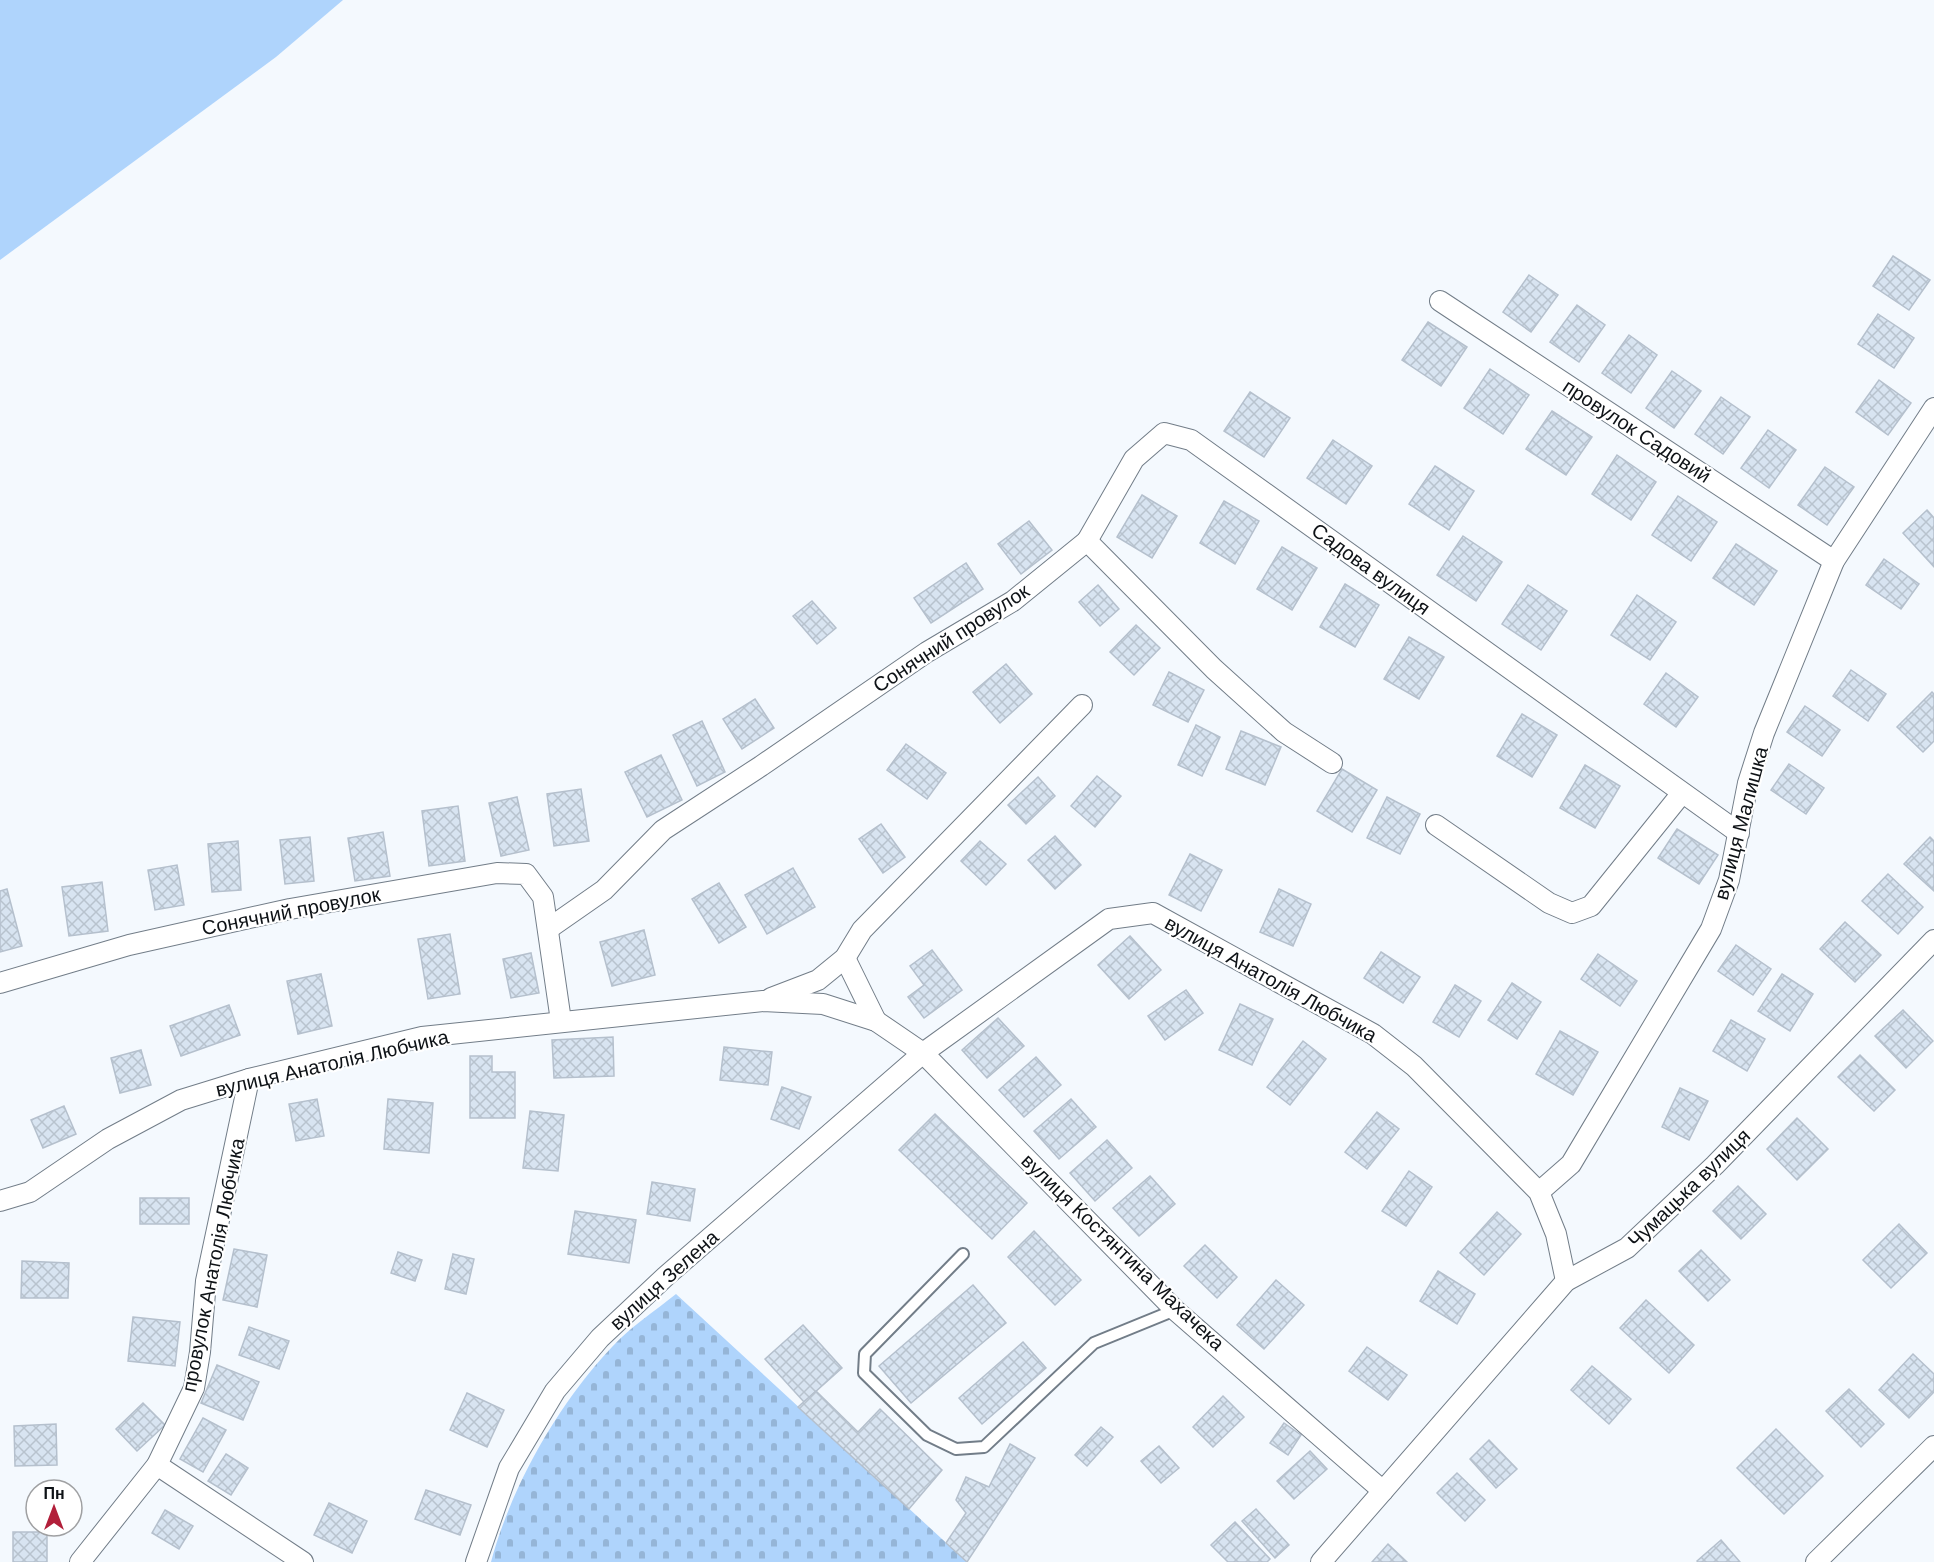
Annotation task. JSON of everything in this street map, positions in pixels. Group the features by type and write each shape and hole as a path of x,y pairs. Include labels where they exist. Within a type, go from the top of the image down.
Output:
{"street":[{"name":"провулок Садовий","path":"1440,301 1834,561"},
{"name":"вулиця Малишка","path":"1539,1192 1571,1164 1711,929 1729,880 1748,783 1764,733 1834,561 1934,408"},
{"name":"Садова вулиця","path":"1087,541 1134,459 1164,433 1191,440 1739,833"},
{"path":"1087,541 1223,677 1284,732 1332,763"},
{"name":"Сонячний провулок","path":"548,929 604,890 663,830 927,652 1013,601 1087,541"},
{"name":"вулиця Анатолія Любчика","path":"763,1001 818,980 845,958 862,930 1082,705"},
{"path":"1436,825 1549,903 1572,913 1591,906 1682,793"},
{"name":"Сонячний провулок","path":"0,983 129,945 267,914 497,873 526,874 543,897 561,1021"},
{"name":"вулиця Анатолія Любчика","path":"0,1201 30,1192 108,1139 181,1100 249,1079 422,1037 763,1001 823,1004 876,1021 923,1053 1109,919 1153,914 1373,1034 1413,1066 1539,1192 1556,1234 1566,1281"},
{"name":"Чумацька вулиця","path":"1321,1562 1566,1281 1627,1248 1715,1165 1934,940"},
{"path":"845,958 876,1021"},
{"name":"вулиця Костянтина Махачека","path":"923,1053 1175,1310 1383,1491"},
{"name":"вулиця Зелена","path":"476,1562 509,1468 555,1391 600,1338 675,1268 923,1053"},
{"name":"провулок Анатолія Любчика","path":"80,1562 157,1466 194,1388 200,1352 206,1281 249,1079"},
{"path":"1816,1562 1934,1446"},
{"path":"157,1466 303,1562"}],"lane":[{"path":"963,1254 865,1354 864,1373 927,1435 956,1449 984,1447 1094,1343 1175,1310"}],"green space":[{"path":"0,0 343,0 276,57 0,260"},
{"path":"676,1294 967,1562 491,1562 524,1476 555,1420 592,1370 619,1340"}],"building":[{"path":"1893,256 1930,280 1909,310 1873,286"},
{"path":"1529,275 1558,295 1531,332 1503,312"},
{"path":"1577,305 1605,325 1579,362 1550,342"},
{"path":"1878,314 1914,338 1894,368 1858,344"},
{"path":"1428,322 1467,347 1441,386 1402,360"},
{"path":"1629,335 1657,355 1631,393 1602,373"},
{"path":"1490,369 1529,395 1503,434 1464,408"},
{"path":"1672,371 1701,391 1674,428 1646,408"},
{"path":"1879,380 1911,403 1888,435 1856,412"},
{"path":"1250,392 1290,418 1264,457 1224,431"},
{"path":"1721,397 1750,417 1723,454 1695,434"},
{"path":"1552,411 1592,437 1566,475 1526,449"},
{"path":"1768,430 1796,450 1769,488 1741,468"},
{"path":"1333,440 1372,466 1346,504 1307,478"},
{"path":"1617,455 1656,482 1631,520 1592,494"},
{"path":"1435,466 1474,491 1449,530 1409,504"},
{"path":"1825,467 1854,487 1827,525 1798,505"},
{"path":"1142,495 1177,516 1152,558 1117,537"},
{"path":"1678,496 1717,522 1691,561 1652,535"},
{"path":"1224,501 1259,521 1235,564 1200,543"},
{"path":"1927,510 1934,518 1934,567 1903,533"},
{"path":"1029,521 1052,550 1021,574 998,544"},
{"path":"1463,536 1502,562 1476,601 1437,575"},
{"path":"1736,544 1777,571 1754,605 1713,578"},
{"path":"1282,547 1317,568 1292,610 1257,589"},
{"path":"1884,559 1919,584 1901,609 1866,585"},
{"path":"966,563 983,589 931,623 914,598"},
{"path":"1345,584 1379,605 1355,647 1320,627"},
{"path":"1098,585 1119,609 1100,626 1079,602"},
{"path":"1528,585 1567,611 1541,650 1502,624"},
{"path":"1637,595 1676,622 1650,660 1611,635"},
{"path":"812,601 836,628 817,644 793,616"},
{"path":"1136,625 1160,648 1134,675 1110,652"},
{"path":"1409,637 1444,657 1419,699 1384,679"},
{"path":"1006,664 1032,694 1000,723 973,692"},
{"path":"1851,670 1886,694 1868,721 1833,696"},
{"path":"1169,672 1204,690 1188,722 1153,705"},
{"path":"1666,673 1698,697 1676,727 1644,704"},
{"path":"1932,692 1934,694 1934,741 1923,752 1897,727"},
{"path":"755,699 774,728 742,749 723,719"},
{"path":"1805,706 1840,730 1822,756 1787,732"},
{"path":"1522,714 1557,735 1532,777 1497,756"},
{"path":"702,721 725,772 697,786 673,735"},
{"path":"1196,725 1220,737 1202,776 1178,765"},
{"path":"1241,731 1281,747 1265,785 1226,769"},
{"path":"906,744 946,773 927,799 887,770"},
{"path":"661,755 682,800 647,817 625,772"},
{"path":"1789,764 1824,788 1806,814 1771,790"},
{"path":"1585,765 1620,786 1595,828 1560,808"},
{"path":"1342,769 1377,790 1352,832 1317,811"},
{"path":"1097,776 1121,796 1095,827 1071,806"},
{"path":"1038,777 1055,796 1026,824 1008,805"},
{"path":"581,789 589,841 554,846 547,794"},
{"path":"517,797 529,850 501,856 489,803"},
{"path":"1387,797 1420,814 1400,854 1367,838"},
{"path":"458,806 465,861 429,866 422,811"},
{"path":"881,824 905,857 883,873 859,839"},
{"path":"1677,829 1718,855 1699,884 1658,858"},
{"path":"383,832 390,876 355,881 348,838"},
{"path":"1055,836 1081,865 1055,889 1028,860"},
{"path":"310,837 314,881 285,884 280,840"},
{"path":"1930,837 1934,841 1934,891 1904,864"},
{"path":"238,841 241,890 212,892 208,844"},
{"path":"980,841 1006,864 986,885 961,861"},
{"path":"1190,854 1222,870 1201,911 1169,895"},
{"path":"177,865 184,905 155,910 148,870"},
{"path":"793,868 815,907 767,934 745,895"},
{"path":"1888,874 1923,907 1898,934 1862,901"},
{"path":"102,882 108,931 69,936 62,887"},
{"path":"719,883 746,927 719,943 692,899"},
{"path":"7,889 22,946 0,952 0,891"},
{"path":"1279,889 1311,904 1293,946 1260,932"},
{"path":"1845,922 1881,955 1855,982 1820,949"},
{"path":"644,930 655,975 612,986 600,942"},
{"path":"450,934 460,994 428,999 418,939"},
{"path":"1130,936 1161,970 1129,999 1098,965"},
{"path":"1736,945 1771,969 1753,995 1718,971"},
{"path":"932,950 962,990 924,1018 908,997 924,985 910,966"},
{"path":"1381,952 1420,977 1403,1003 1364,978"},
{"path":"531,953 539,993 511,998 503,959"},
{"path":"1598,954 1637,981 1620,1006 1581,979"},
{"path":"321,974 332,1026 298,1034 287,981"},
{"path":"1782,974 1813,994 1790,1031 1758,1011"},
{"path":"1512,983 1541,1002 1517,1039 1488,1020"},
{"path":"1455,985 1481,1001 1459,1037 1433,1022"},
{"path":"1186,990 1203,1013 1165,1040 1148,1016"},
{"path":"1240,1004 1273,1019 1252,1065 1219,1050"},
{"path":"229,1005 240,1035 181,1056 170,1026"},
{"path":"1903,1010 1933,1041 1906,1068 1875,1036"},
{"path":"998,1018 1024,1046 987,1078 962,1050"},
{"path":"1731,1020 1765,1039 1747,1071 1713,1051"},
{"path":"1560,1031 1598,1052 1573,1095 1536,1074"},
{"path":"613,1037 614,1076 554,1078 552,1040"},
{"path":"1303,1041 1326,1059 1290,1105 1267,1087"},
{"path":"724,1047 772,1052 768,1085 720,1080"},
{"path":"141,1050 151,1085 120,1093 111,1058"},
{"path":"1860,1055 1895,1090 1874,1111 1838,1077"},
{"path":"470,1056 492,1056 492,1072 515,1072 515,1118 470,1118"},
{"path":"1036,1057 1061,1085 1024,1117 999,1090"},
{"path":"782,1087 811,1097 799,1129 771,1119"},
{"path":"1680,1088 1708,1101 1689,1140 1662,1127"},
{"path":"317,1099 324,1136 296,1141 289,1104"},
{"path":"388,1099 433,1103 429,1153 384,1149"},
{"path":"1071,1099 1096,1127 1059,1159 1034,1131"},
{"path":"64,1106 76,1134 43,1148 31,1120"},
{"path":"530,1111 564,1115 558,1171 523,1168"},
{"path":"1377,1112 1399,1129 1367,1169 1345,1152"},
{"path":"935,1114 1027,1203 992,1239 899,1150"},
{"path":"1797,1118 1828,1149 1797,1180 1767,1149"},
{"path":"1107,1140 1132,1168 1095,1201 1070,1173"},
{"path":"1409,1171 1432,1187 1406,1226 1382,1211"},
{"path":"1150,1176 1175,1204 1139,1236 1113,1208"},
{"path":"652,1182 695,1189 690,1221 647,1214"},
{"path":"1738,1186 1766,1214 1741,1239 1713,1211"},
{"path":"140,1198 189,1198 189,1224 140,1224"},
{"path":"575,1211 636,1220 629,1263 568,1254"},
{"path":"1497,1212 1521,1234 1484,1275 1460,1253"},
{"path":"1899,1224 1927,1253 1891,1288 1863,1260"},
{"path":"1034,1231 1081,1280 1055,1305 1008,1257"},
{"path":"1205,1245 1237,1277 1217,1298 1184,1266"},
{"path":"234,1249 267,1255 257,1307 223,1300"},
{"path":"1701,1250 1730,1280 1708,1301 1679,1271"},
{"path":"398,1252 422,1260 415,1281 391,1273"},
{"path":"453,1254 474,1259 466,1294 445,1289"},
{"path":"22,1261 69,1263 68,1298 21,1298"},
{"path":"1438,1271 1475,1294 1457,1324 1420,1301"},
{"path":"1276,1280 1304,1305 1264,1349 1237,1325"},
{"path":"973,1285 1006,1323 911,1403 879,1366"},
{"path":"1646,1300 1694,1345 1669,1373 1620,1328"},
{"path":"133,1317 180,1322 175,1366 128,1361"},
{"path":"803,1325 842,1368 804,1402 765,1359"},
{"path":"249,1327 289,1341 279,1369 239,1355"},
{"path":"1023,1342 1046,1368 982,1424 959,1398"},
{"path":"1367,1347 1407,1375 1388,1400 1349,1371"},
{"path":"1913,1354 1934,1374 1934,1392 1909,1418 1879,1390"},
{"path":"217,1365 259,1382 243,1420 201,1403"},
{"path":"1592,1366 1631,1399 1609,1424 1571,1390"},
{"path":"1849,1389 1884,1424 1861,1447 1826,1411"},
{"path":"816,1391 858,1432 880,1409 942,1470 909,1509 798,1407"},
{"path":"467,1393 504,1410 487,1447 450,1430"},
{"path":"1223,1396 1244,1417 1213,1447 1193,1427"},
{"path":"143,1403 165,1425 137,1451 116,1429"},
{"path":"203,1418 226,1430 203,1472 180,1459"},
{"path":"1284,1423 1301,1435 1288,1455 1270,1443"},
{"path":"56,1424 57,1465 15,1466 14,1426"},
{"path":"1101,1427 1113,1437 1087,1466 1075,1455"},
{"path":"1776,1429 1823,1476 1784,1514 1737,1468"},
{"path":"1489,1440 1517,1469 1496,1488 1470,1459"},
{"path":"1010,1444 1035,1458 967,1562 946,1543 966,1513 956,1500 966,1477 989,1487"},
{"path":"1159,1446 1179,1468 1161,1483 1141,1461"},
{"path":"1310,1451 1327,1469 1294,1499 1277,1481"},
{"path":"226,1454 248,1468 231,1495 208,1481"},
{"path":"1457,1473 1485,1500 1465,1521 1437,1493"},
{"path":"426,1490 471,1505 460,1535 415,1519"},
{"path":"329,1503 367,1521 352,1553 314,1535"},
{"path":"1256,1509 1289,1545 1275,1558 1242,1521"},
{"path":"165,1510 193,1526 179,1549 152,1533"},
{"path":"1235,1522 1270,1559 1267,1562 1228,1562 1211,1545"},
{"path":"13,1532 24,1532 24,1538 47,1538 47,1562 13,1562"},
{"path":"1721,1540 1740,1562 1697,1561"},
{"path":"1388,1544 1407,1562 1372,1562"}]}
